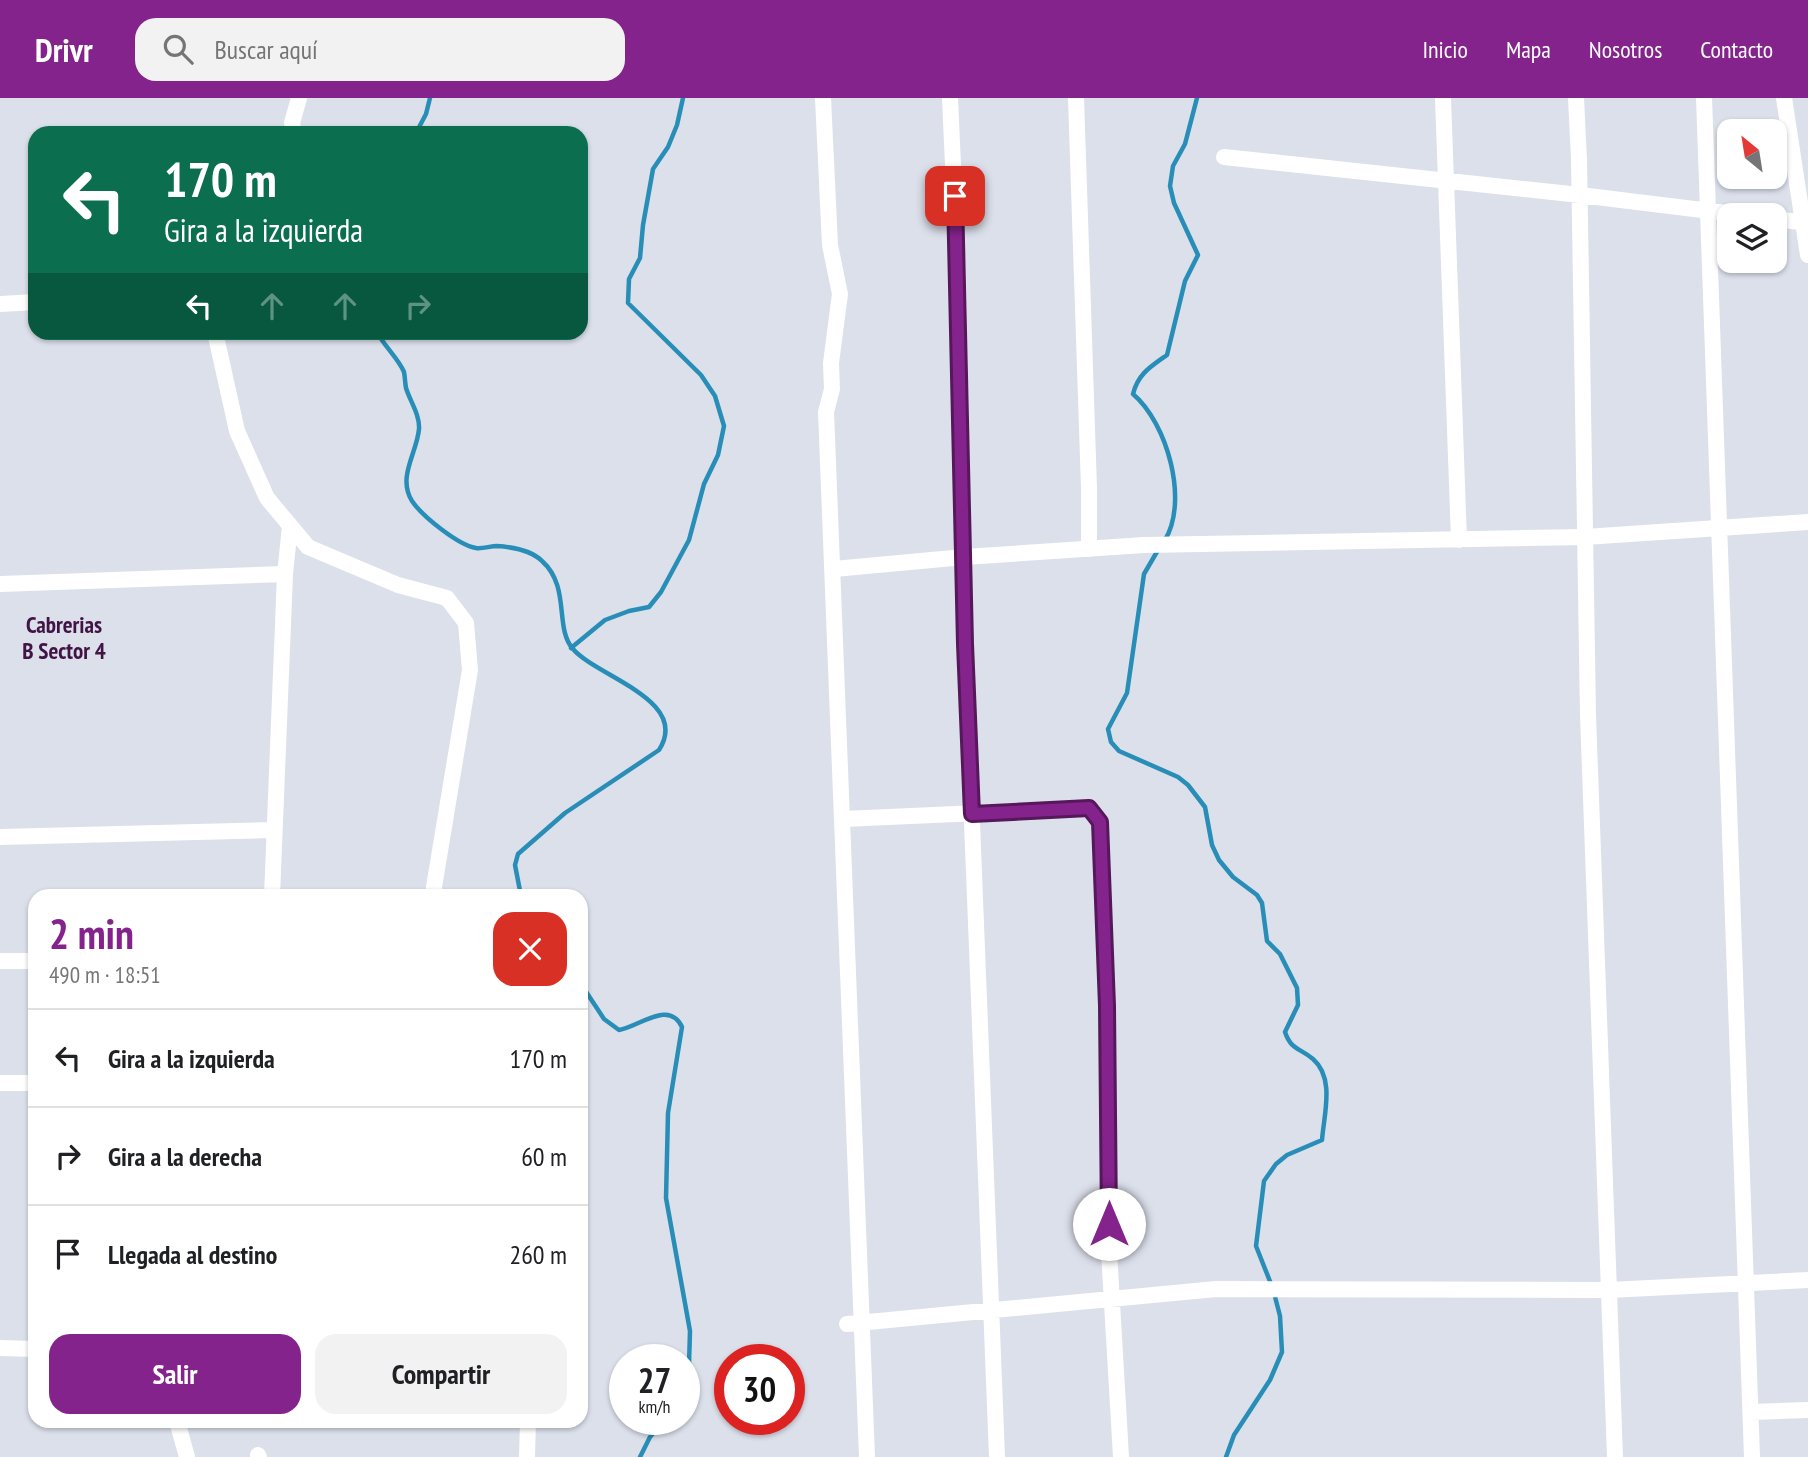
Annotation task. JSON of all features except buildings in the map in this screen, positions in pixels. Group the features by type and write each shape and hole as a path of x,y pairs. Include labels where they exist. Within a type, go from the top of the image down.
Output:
{"street":[{"path":"293,126 299,98"},
{"path":"823,98 830,246 840,294 831,363 832,389 826,412 843,819 854,1324 867,1457"},
{"path":"950,98 958,277 972,814 997,1457"},
{"path":"1076,98 1089,549"},
{"path":"1443,98 1459,540"},
{"path":"1576,98 1580,195 1588,715 1615,1457"},
{"path":"1704,98 1752,1457"},
{"path":"1784,98 1806,223 1808,255"},
{"path":"1224,158 1717,212"},
{"path":"1787,221 1806,223"},
{"path":"0,304 28,302"},
{"path":"217,340 237,431 267,498 308,547 398,585 447,598 466,624 470,670 434,889"},
{"path":"834,569 964,557 1170,544 1585,537 1808,522"},
{"path":"272,889 285,574 290,526"},
{"path":"0,584 285,574"},
{"path":"843,819 1089,808 1100,822 1107,1006 1109,1252 1121,1457"},
{"path":"0,837 273,830"},
{"path":"0,961 28,961"},
{"path":"0,1083 28,1083"},
{"path":"854,1324 1216,1289 1609,1290 1808,1280"},
{"path":"0,1348 28,1349"},
{"path":"1751,1412 1808,1410"},
{"path":"179,1428 187,1457"},
{"path":"527,1457 528,1428"}],"waterway":[{"path":"420,126 430,98"},
{"path":"571,648 605,620 649,607 661,592 689,540 704,484 718,455 724,426 715,396 701,375 628,303 629,279 640,258 653,169 668,147 677,125 683,98"},
{"path":"1165,540 1172,523 1175,504 1171,463 1156,423 1133,394 1141,376 1167,355 1185,281 1198,255 1174,203 1170,186 1173,166 1185,144 1197,98"},
{"path":"382,340 404,372 406,388 418,419 418,438 406,483 412,501 441,529 468,546 515,548 542,561 551,571 556,583 564,630 573,649 637,691 652,703 662,717 665,732 659,750 565,813 518,854 515,865 520,889"},
{"path":"1158,550 1144,574 1127,693 1108,729 1111,742 1119,751 1178,777 1205,807 1212,845 1219,860 1233,877 1257,895 1262,903 1267,941 1280,954 1297,988 1298,1005 1285,1032 1287,1038 1320,1067 1326,1086 1322,1140 1287,1155 1276,1164 1264,1181 1256,1246 1273,1289 1280,1316 1282,1352 1270,1380 1234,1435 1226,1457"},
{"path":"588,995 604,1019 619,1030 662,1015 676,1019 682,1027 668,1113 666,1198 690,1331 690,1344"},
{"path":"640,1457 652,1435"}],"district":[{"name":"Cabrerias B Sector 4","path":"64,638"}],"route":[{"path":"955,196 965,644 972,814 1089,808 1100,822 1107,1006 1109,1224"}]}
